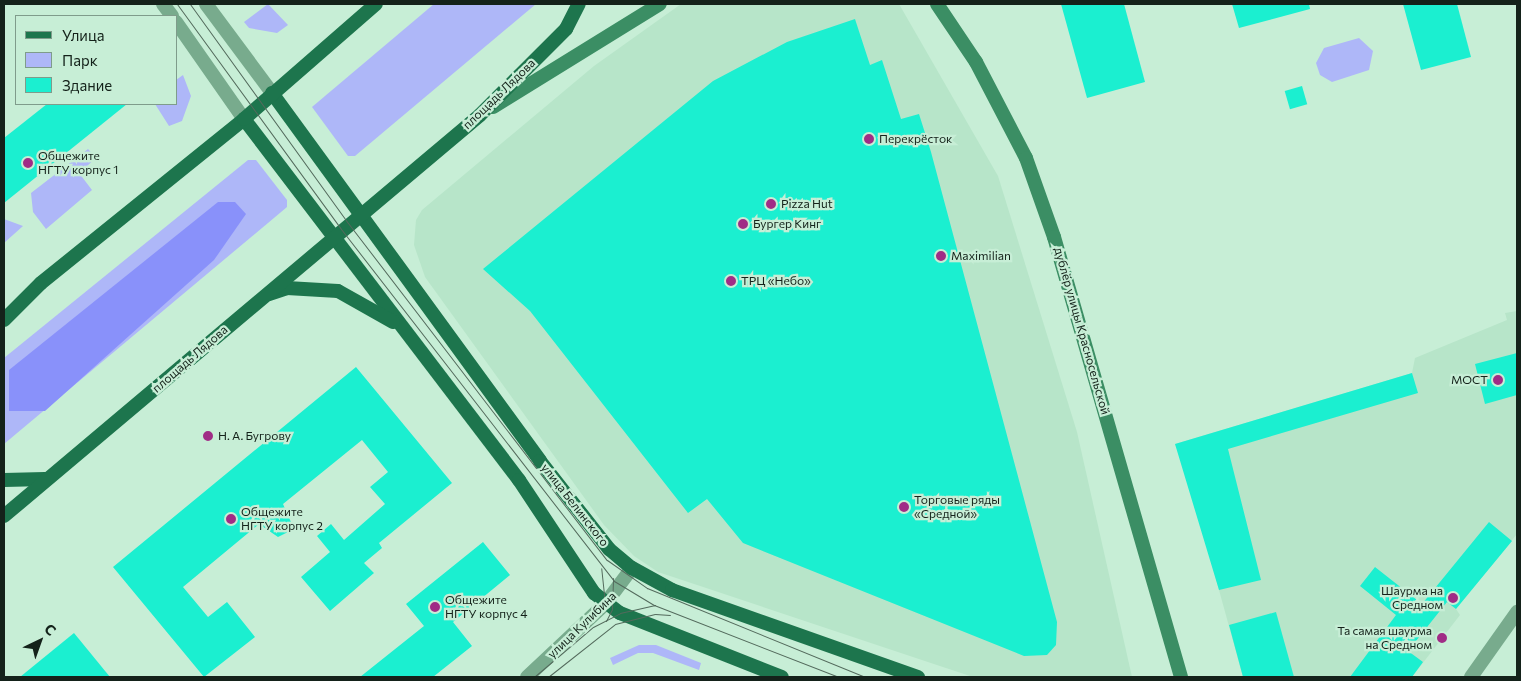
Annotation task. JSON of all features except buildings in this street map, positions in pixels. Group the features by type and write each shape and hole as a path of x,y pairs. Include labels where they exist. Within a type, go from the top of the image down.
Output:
{"main road":[{"path":"4,320 32,291 244,119 376,4"},
{"name":"площадь Лядова","path":"4,516 45,479 332,236 480,115 566,29 579,4"},
{"path":"480,115 660,4"},
{"name":"дублёр улицы Красносельской","path":"937,4 976,62 1026,158 1054,237 1181,677"},
{"path":"272,93 360,213"},
{"path":"244,119 519,480 605,604 782,677"},
{"name":"улица Белинского","path":"360,213 590,527 632,568 672,590 918,677"},
{"path":"263,296 287,288 338,291 354,297 406,331"},
{"path":"4,308 32,291"},
{"path":"4,480 45,479"}],"street":[{"path":"164,4 171,15"},
{"path":"206,4 272,93"},
{"path":"178,25 244,119"},
{"name":"улица Кулибина","path":"526,677 605,604 632,568"},
{"path":"1471,677 1517,612"}],"shaded area":[{"path":"681,4 899,4 998,176 1077,432 1132,677 973,677 658,572 634,556 604,525 425,277 414,245 416,220 422,210 594,66"},
{"path":"218,202 235,202 246,214 214,260 45,411 9,411 9,370"},
{"path":"1517,311 1517,534 1456,609 1460,615 1412,677 1243,677 1187,474 1175,444 1412,373 1415,358 1507,320 1505,313"}],"green space":[{"path":"268,4 288,25 277,33 249,28 244,22"},
{"path":"434,4 536,4 355,156 348,156 312,107"},
{"path":"1359,38 1373,51 1369,70 1332,82 1320,75 1316,63 1324,48"},
{"path":"183,75 191,96 182,121 169,126 156,105 178,105 178,79"},
{"path":"88,149 96,158 79,173 92,190 46,229 33,212 31,193"},
{"path":"248,160 256,160 287,200 287,207 4,444 4,358"},
{"path":"4,219 23,226 4,243"},
{"path":"639,645 656,645 701,663 699,670 653,653 638,653 613,665 610,658"}],"tram line":[{"path":"177,4 341,229 614,581 654,605 839,677"},
{"path":"190,4 348,223 607,560 647,588 865,677"},
{"path":"590,625 605,604 601,568"},
{"path":"606,621 612,609 613,578"},
{"path":"534,677 593,627 620,613 655,605"},
{"path":"548,677 615,624 655,614 670,615"}],"place":[{"name":"Перекрёсток","path":"869,139"},
{"name":"Общежите НГТУ корпус 1","path":"28,163"},
{"name":"Pizza Hut","path":"771,204"},
{"name":"Бургер Кинг","path":"743,224"},
{"name":"Maximilian","path":"941,256"},
{"name":"ТРЦ «Небо»","path":"731,281"},
{"name":"МОСТ","path":"1498,380"},
{"name":"Н. А. Бугрову","path":"208,436"},
{"name":"Торговые ряды «Средной»","path":"904,507"},
{"name":"Общежите НГТУ корпус 2","path":"231,519"},
{"name":"Шаурма на Средном","path":"1453,598"},
{"name":"Общежите НГТУ корпус 4","path":"435,607"},
{"name":"Та самая шаурма на Средном","path":"1442,638"}]}
